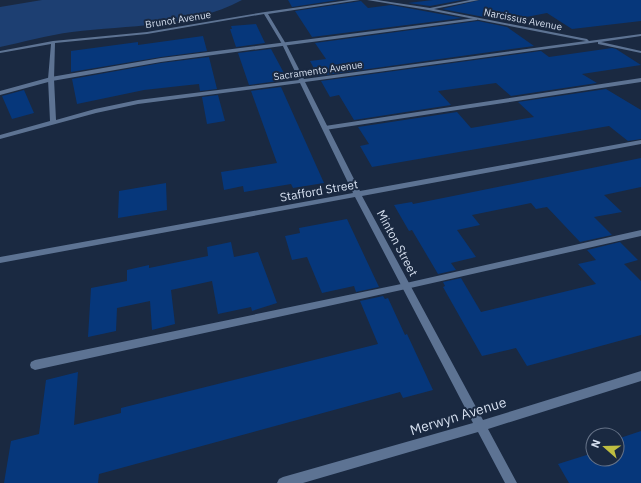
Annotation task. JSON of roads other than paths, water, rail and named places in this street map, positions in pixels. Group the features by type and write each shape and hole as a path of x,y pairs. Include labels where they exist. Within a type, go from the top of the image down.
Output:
{"street":[{"name":"Brunot Avenue","path":"0,52 53,42 147,33 265,13 358,0"},
{"path":"369,0 378,0"},
{"name":"Narcissus Avenue","path":"378,0 641,52"},
{"path":"428,9 477,0"},
{"name":"Minton Street","path":"265,13 284,44 358,195 511,483"},
{"path":"0,93 51,79 161,60 475,19"},
{"name":"Sacramento Avenue","path":"0,137 53,122 138,102 641,36"},
{"path":"53,42 51,79 53,122"},
{"path":"325,128 641,80"},
{"name":"Stafford Street","path":"0,260 641,142"},
{"path":"35,365 406,286 641,233"},
{"name":"Merwyn Avenue","path":"283,483 480,426 641,376"}]}
